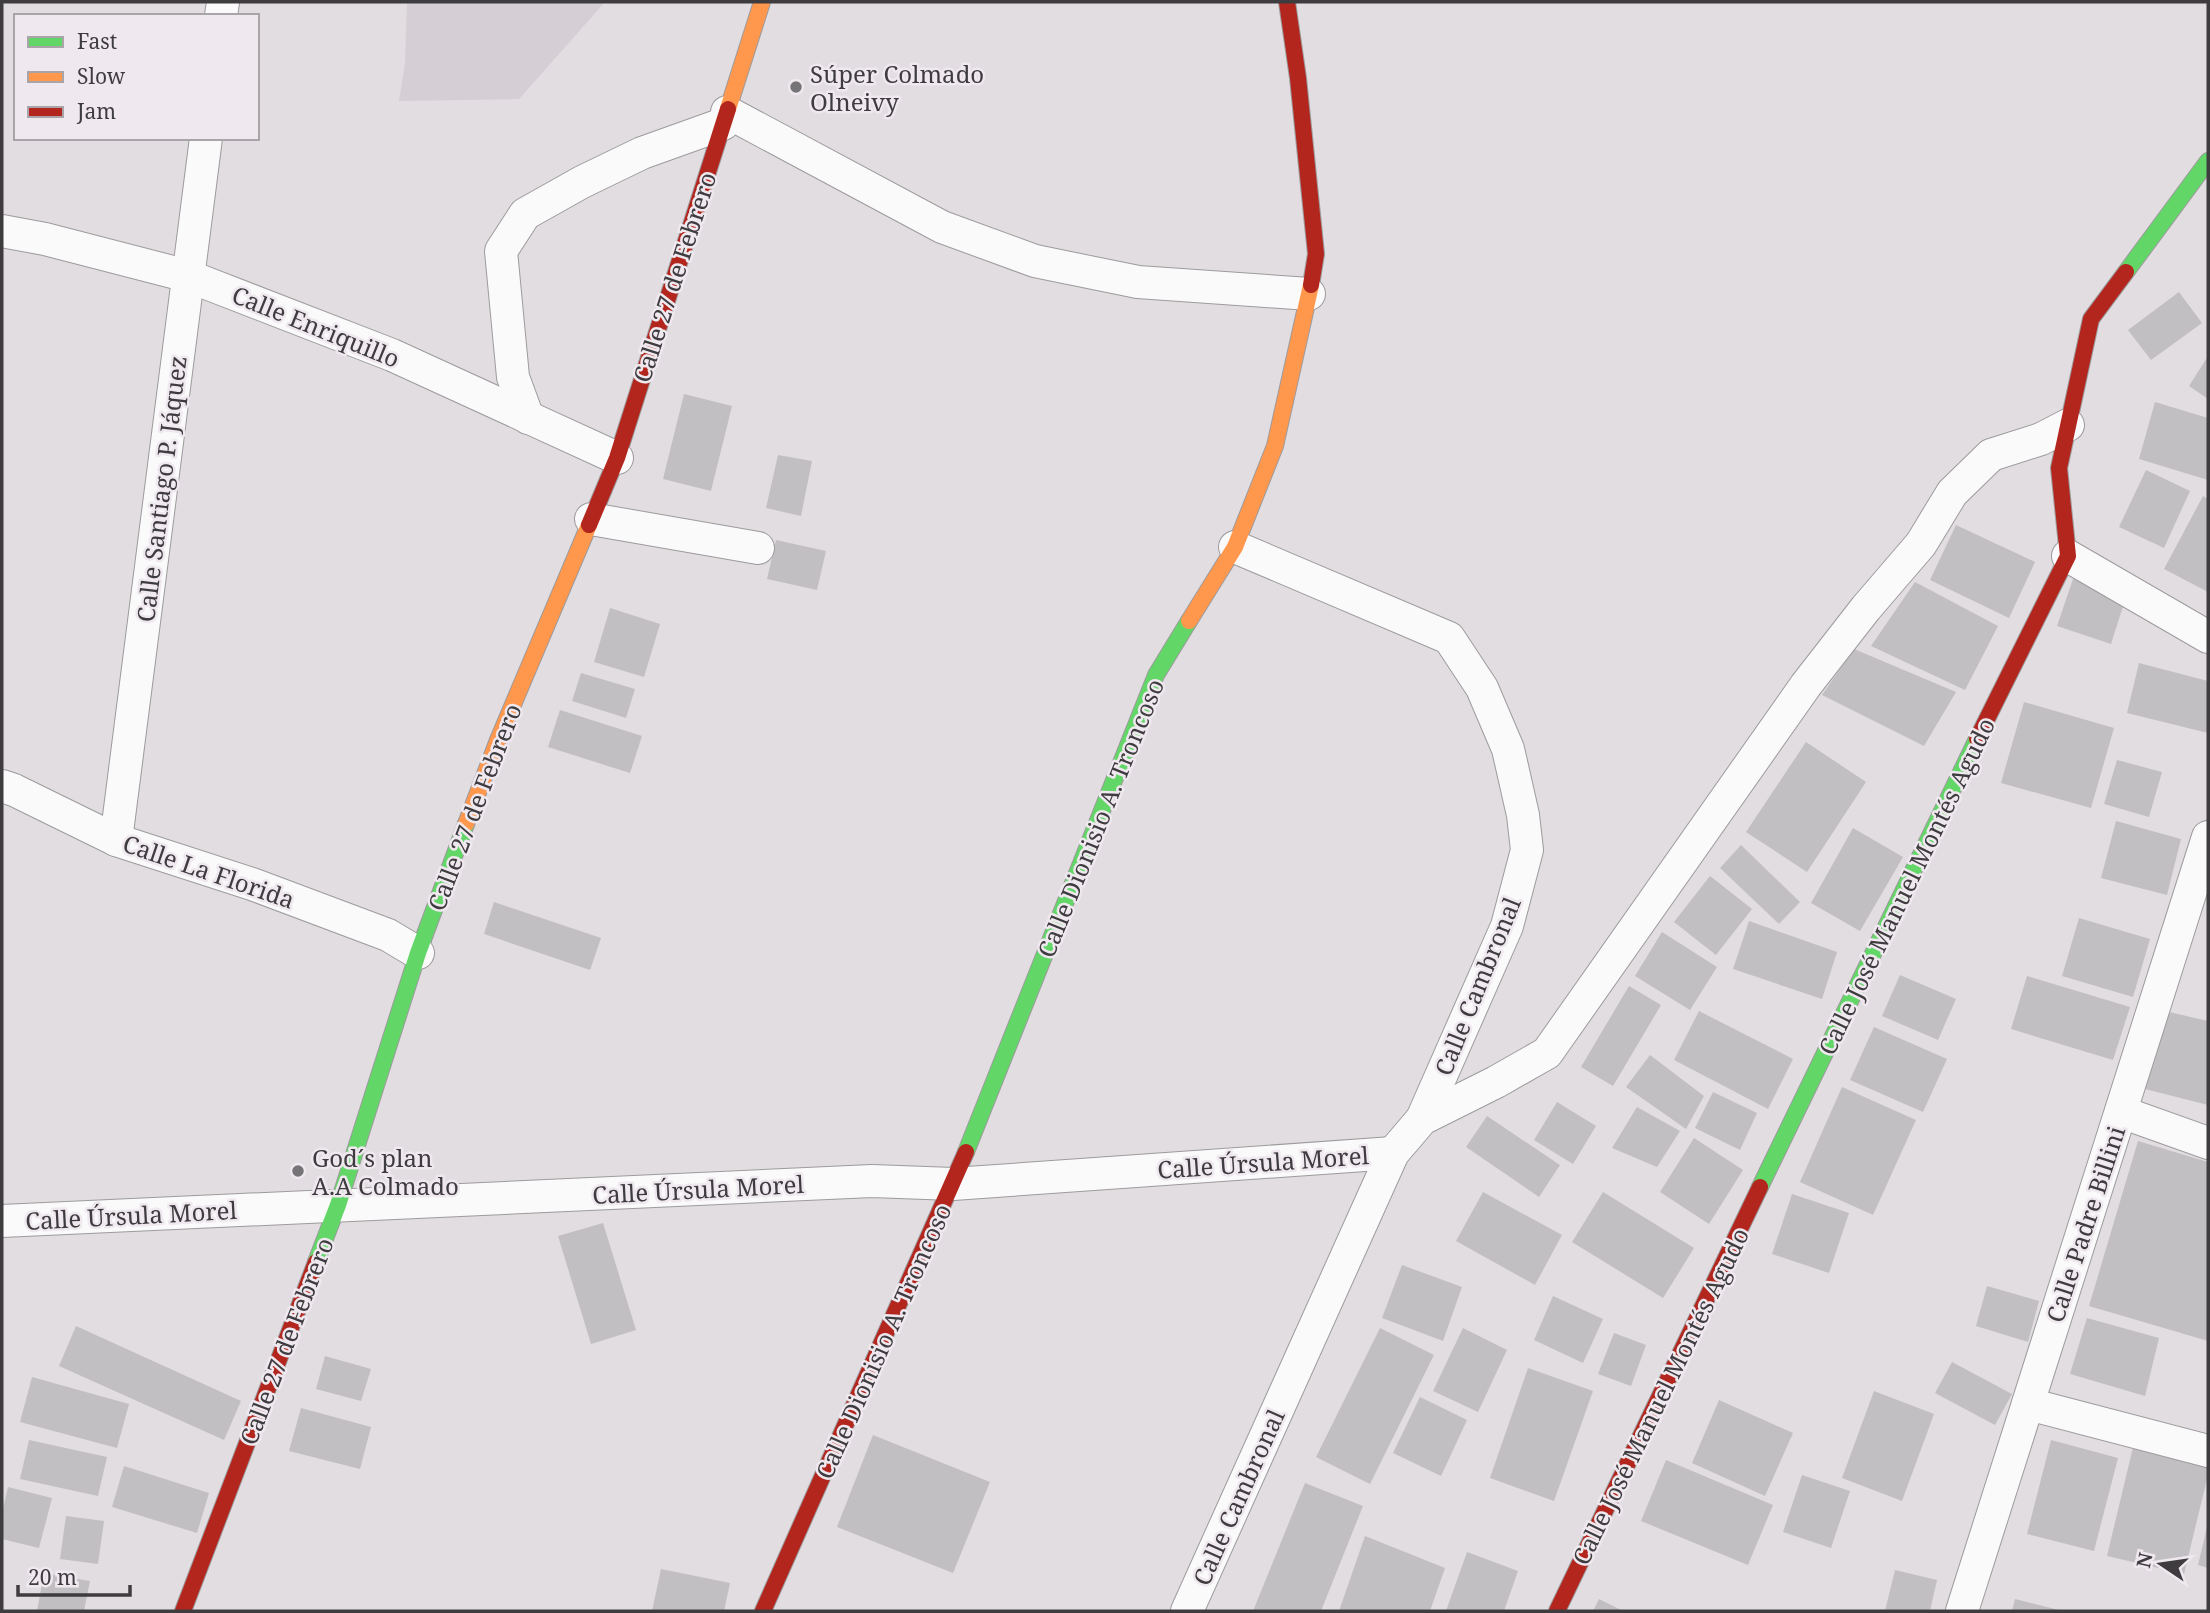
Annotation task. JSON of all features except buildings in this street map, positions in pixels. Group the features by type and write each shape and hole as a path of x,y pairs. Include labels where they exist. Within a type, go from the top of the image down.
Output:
{"street":[{"name":"Calle 27 de Febrero","path":"183,1611 338,1205 418,953 498,740 617,458 762,2"},
{"name":"Calle Dionisio A. Troncoso","path":"763,1611 953,1184 1156,675 1235,547 1275,446 1316,254 1298,78 1287,2"},
{"path":"528,418 513,377 501,250 525,214 642,153 725,118 942,227 1035,261 1139,282 1309,295"},
{"name":"Calle Santiago P. Jáquez","path":"116,840 206,140"},
{"path":"2208,161 2091,319 2059,468 2068,556 2208,637"},
{"name":"Calle Enriquillo","path":"2,231 45,239 188,276 392,355 617,458"},
{"path":"1422,1119 1547,1053 1806,685 1866,608 1921,544 1952,493 1991,456 2041,439 2068,425"},
{"path":"591,519 758,548"},
{"name":"Calle Cambronal","path":"1187,1611 1393,1153 1422,1119 1507,926 1527,850 1523,816 1508,748 1482,688 1449,638 1235,547"},
{"name":"Calle José Manuel Montés Agudo","path":"1557,1611 1926,842 2068,556"},
{"name":"Calle La Florida","path":"2,786 116,840 252,884 388,935 418,953"},
{"name":"Calle Padre Billini","path":"1962,1611 2208,837"},
{"path":"2121,1112 2208,1143"},
{"name":"Calle Úrsula Morel","path":"2,1221 872,1181 953,1184 1393,1153"},
{"path":"2028,1404 2208,1451"}],"shaded area":[{"path":"407,2 605,2 519,99 399,101 405,63"}],"traffic: fast":[{"path":"2126,272 2208,161"},
{"path":"966,1152 1156,675 1189,621"},
{"path":"1760,1187 1977,739"},
{"path":"316,1262 338,1205 418,953 466,824"}],"traffic: slow":[{"path":"728,109 762,2"},
{"path":"1189,621 1235,547 1275,446 1311,285"},
{"path":"466,824 498,740 589,525"}],"traffic: jam":[{"path":"1287,2 1298,78 1316,254 1311,285"},
{"path":"589,525 617,458 728,109"},
{"path":"1977,739 2068,556 2059,468 2091,319 2126,272"},
{"path":"763,1611 966,1152"},
{"path":"1557,1611 1760,1187"},
{"path":"183,1611 316,1262"}],"place":[{"name":"Súper Colmado Olneivy","path":"796,87"},
{"name":"God´s plan A.A Colmado","path":"298,1171"}]}
